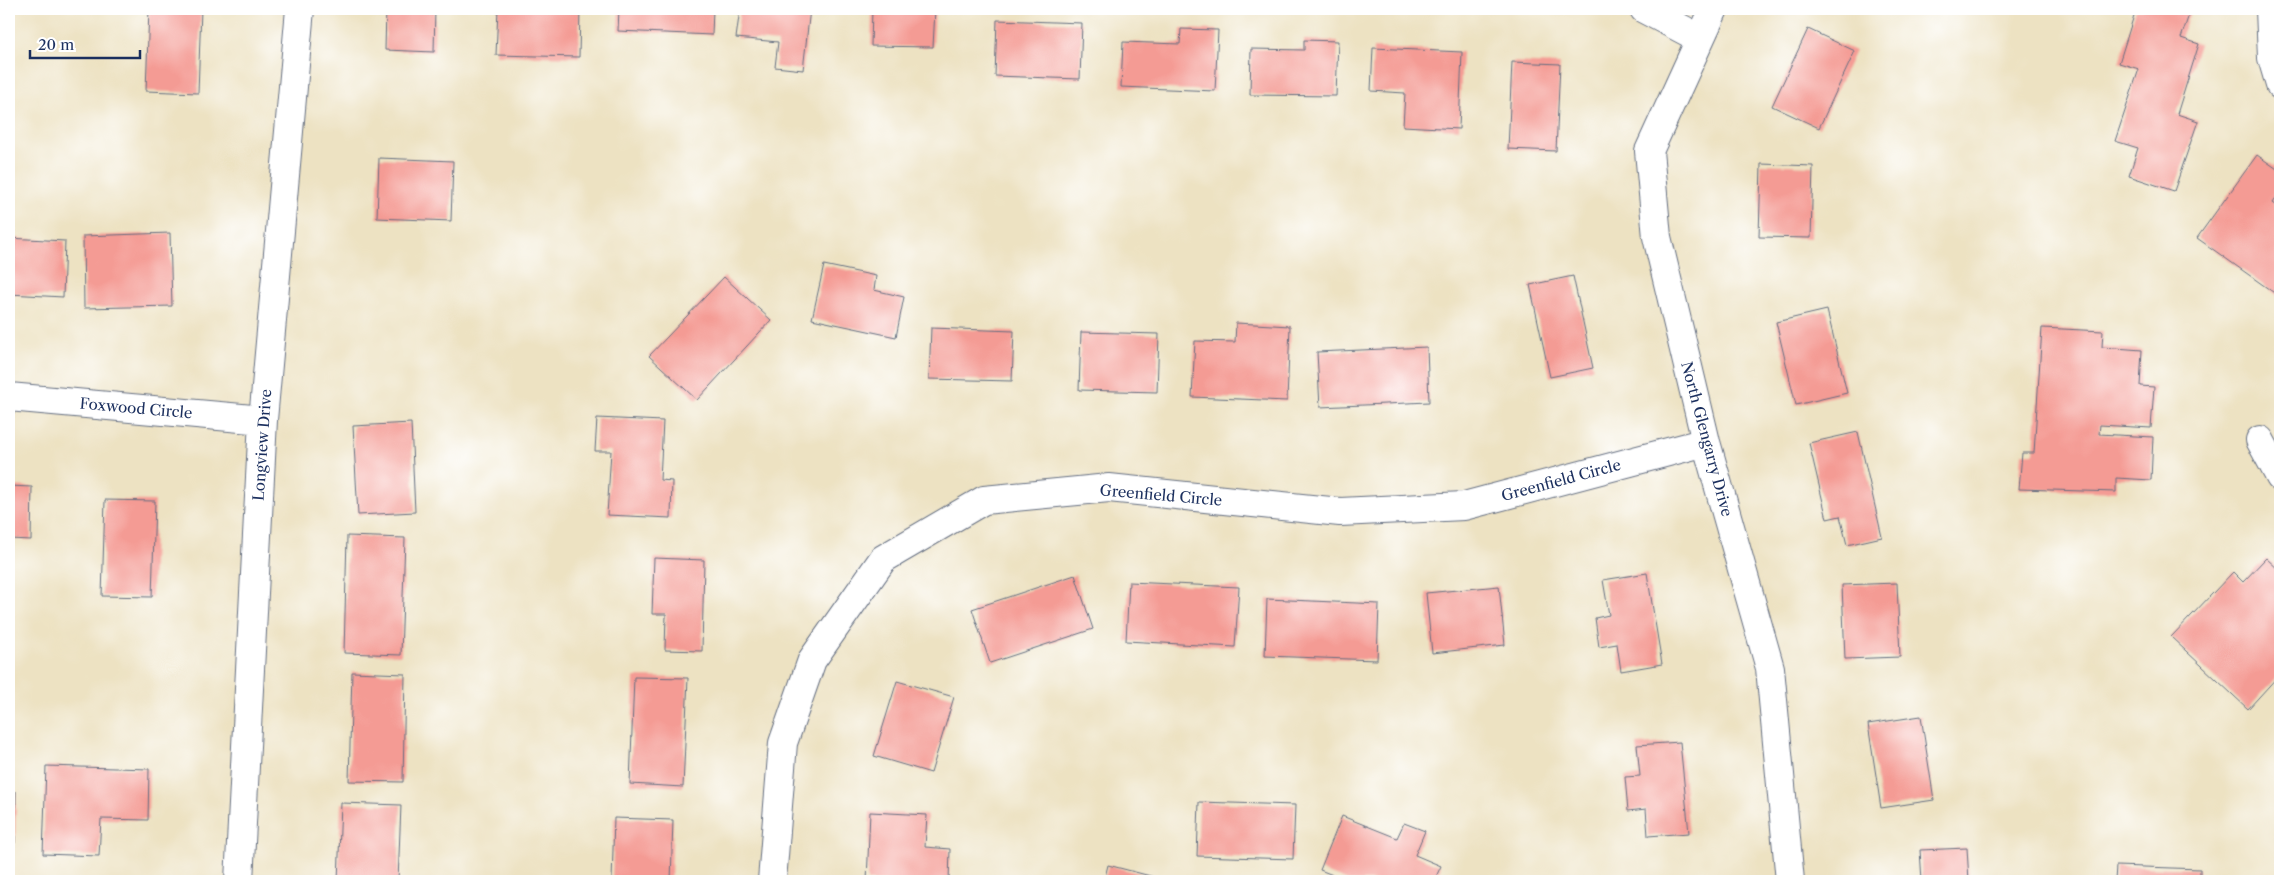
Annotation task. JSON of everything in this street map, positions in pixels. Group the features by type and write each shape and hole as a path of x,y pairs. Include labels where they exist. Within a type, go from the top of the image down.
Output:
{"street":[{"name":"Longview Drive","path":"239,881 263,420 300,9"},
{"path":"1644,9 1699,38"},
{"name":"North Glengarry Drive","path":"1714,9 1699,38 1649,152 1657,236 1706,442 1770,668 1790,881"},
{"path":"2270,9 2272,58 2280,85"},
{"name":"Foxwood Circle","path":"9,397 263,420"},
{"path":"2260,440 2280,477"},
{"name":"Greenfield Circle","path":"772,881 783,743 812,660 883,559 984,500 1109,488 1340,512 1464,506 1706,442"}],"building":[{"path":"149,9 201,9 198,93 146,91"},
{"path":"386,9 435,9 434,52 385,50"},
{"path":"498,9 580,9 579,57 496,55"},
{"path":"619,9 713,9 712,35 618,31"},
{"path":"740,9 810,9 803,70 775,67 778,42 736,38"},
{"path":"872,9 935,9 933,47 871,46"},
{"path":"2136,9 2191,9 2181,38 2199,44 2177,114 2198,121 2174,191 2129,176 2138,148 2115,141 2139,69 2119,63"},
{"path":"997,20 1082,23 1080,79 995,76"},
{"path":"1181,29 1218,30 1215,91 1121,87 1123,42 1180,44"},
{"path":"1808,29 1855,51 1819,128 1772,106"},
{"path":"1304,40 1338,41 1336,96 1250,95 1251,49 1304,50"},
{"path":"1373,48 1462,52 1459,129 1403,126 1405,93 1371,91"},
{"path":"1512,62 1560,64 1556,151 1508,149"},
{"path":"2257,155 2280,171 2280,193 2273,203 2280,208 2280,297 2197,238"},
{"path":"379,158 453,161 451,221 377,218"},
{"path":"1761,164 1813,166 1811,238 1759,237"},
{"path":"170,233 172,306 84,308 83,236"},
{"path":"9,238 65,241 63,297 9,294"},
{"path":"824,265 876,276 874,290 904,297 896,337 812,319"},
{"path":"1573,276 1593,368 1550,377 1530,285"},
{"path":"724,277 771,320 697,400 649,356"},
{"path":"1827,310 1847,393 1796,405 1776,322"},
{"path":"1236,323 1290,326 1287,401 1192,397 1195,341 1235,342"},
{"path":"931,328 1014,331 1012,381 929,379"},
{"path":"2042,328 2103,331 2102,347 2142,350 2140,386 2154,387 2151,428 2100,425 2099,434 2153,437 2151,480 2116,478 2116,492 2019,489 2022,453 2034,453"},
{"path":"1081,332 1159,334 1157,392 1079,390"},
{"path":"1427,347 1429,402 1320,407 1317,352"},
{"path":"597,418 663,421 660,480 672,481 671,518 607,515 611,451 595,451"},
{"path":"411,423 415,512 358,515 353,426"},
{"path":"1858,432 1882,537 1847,545 1840,516 1827,519 1809,443"},
{"path":"9,486 32,487 31,540 9,539"},
{"path":"105,500 155,501 152,597 102,596"},
{"path":"347,536 405,538 401,655 344,653"},
{"path":"654,558 704,560 702,651 665,650 666,614 652,614"},
{"path":"2266,558 2280,571 2280,674 2248,709 2171,637 2233,572 2243,582"},
{"path":"1647,573 1662,664 1621,671 1617,644 1599,647 1595,618 1609,615 1603,580"},
{"path":"1075,575 1093,629 990,663 972,609"},
{"path":"1129,582 1239,587 1235,647 1126,641"},
{"path":"1897,583 1900,657 1845,659 1842,585"},
{"path":"1499,586 1505,645 1432,653 1426,593"},
{"path":"1267,599 1379,604 1377,660 1265,656"},
{"path":"352,672 405,674 403,782 349,781"},
{"path":"634,677 688,678 683,787 630,784"},
{"path":"897,681 954,697 931,773 874,756"},
{"path":"1921,716 1934,800 1881,808 1868,724"},
{"path":"1680,742 1689,833 1648,836 1646,809 1628,811 1625,777 1640,776 1637,745"},
{"path":"46,766 149,769 148,820 101,819 99,856 43,854"},
{"path":"9,792 16,792 15,843 9,843"},
{"path":"1199,802 1295,805 1293,859 1197,856"},
{"path":"341,803 401,805 398,881 338,881"},
{"path":"870,812 927,815 925,847 950,849 949,881 867,881"},
{"path":"1342,816 1397,838 1404,823 1425,831 1415,855 1441,866 1434,881 1348,881 1320,870"},
{"path":"614,818 673,820 671,881 612,881"},
{"path":"1967,848 1969,881 1922,881 1920,850"},
{"path":"1108,865 1162,879 1162,881 1104,881"},
{"path":"2116,866 2200,869 2200,881 2115,881"}]}
